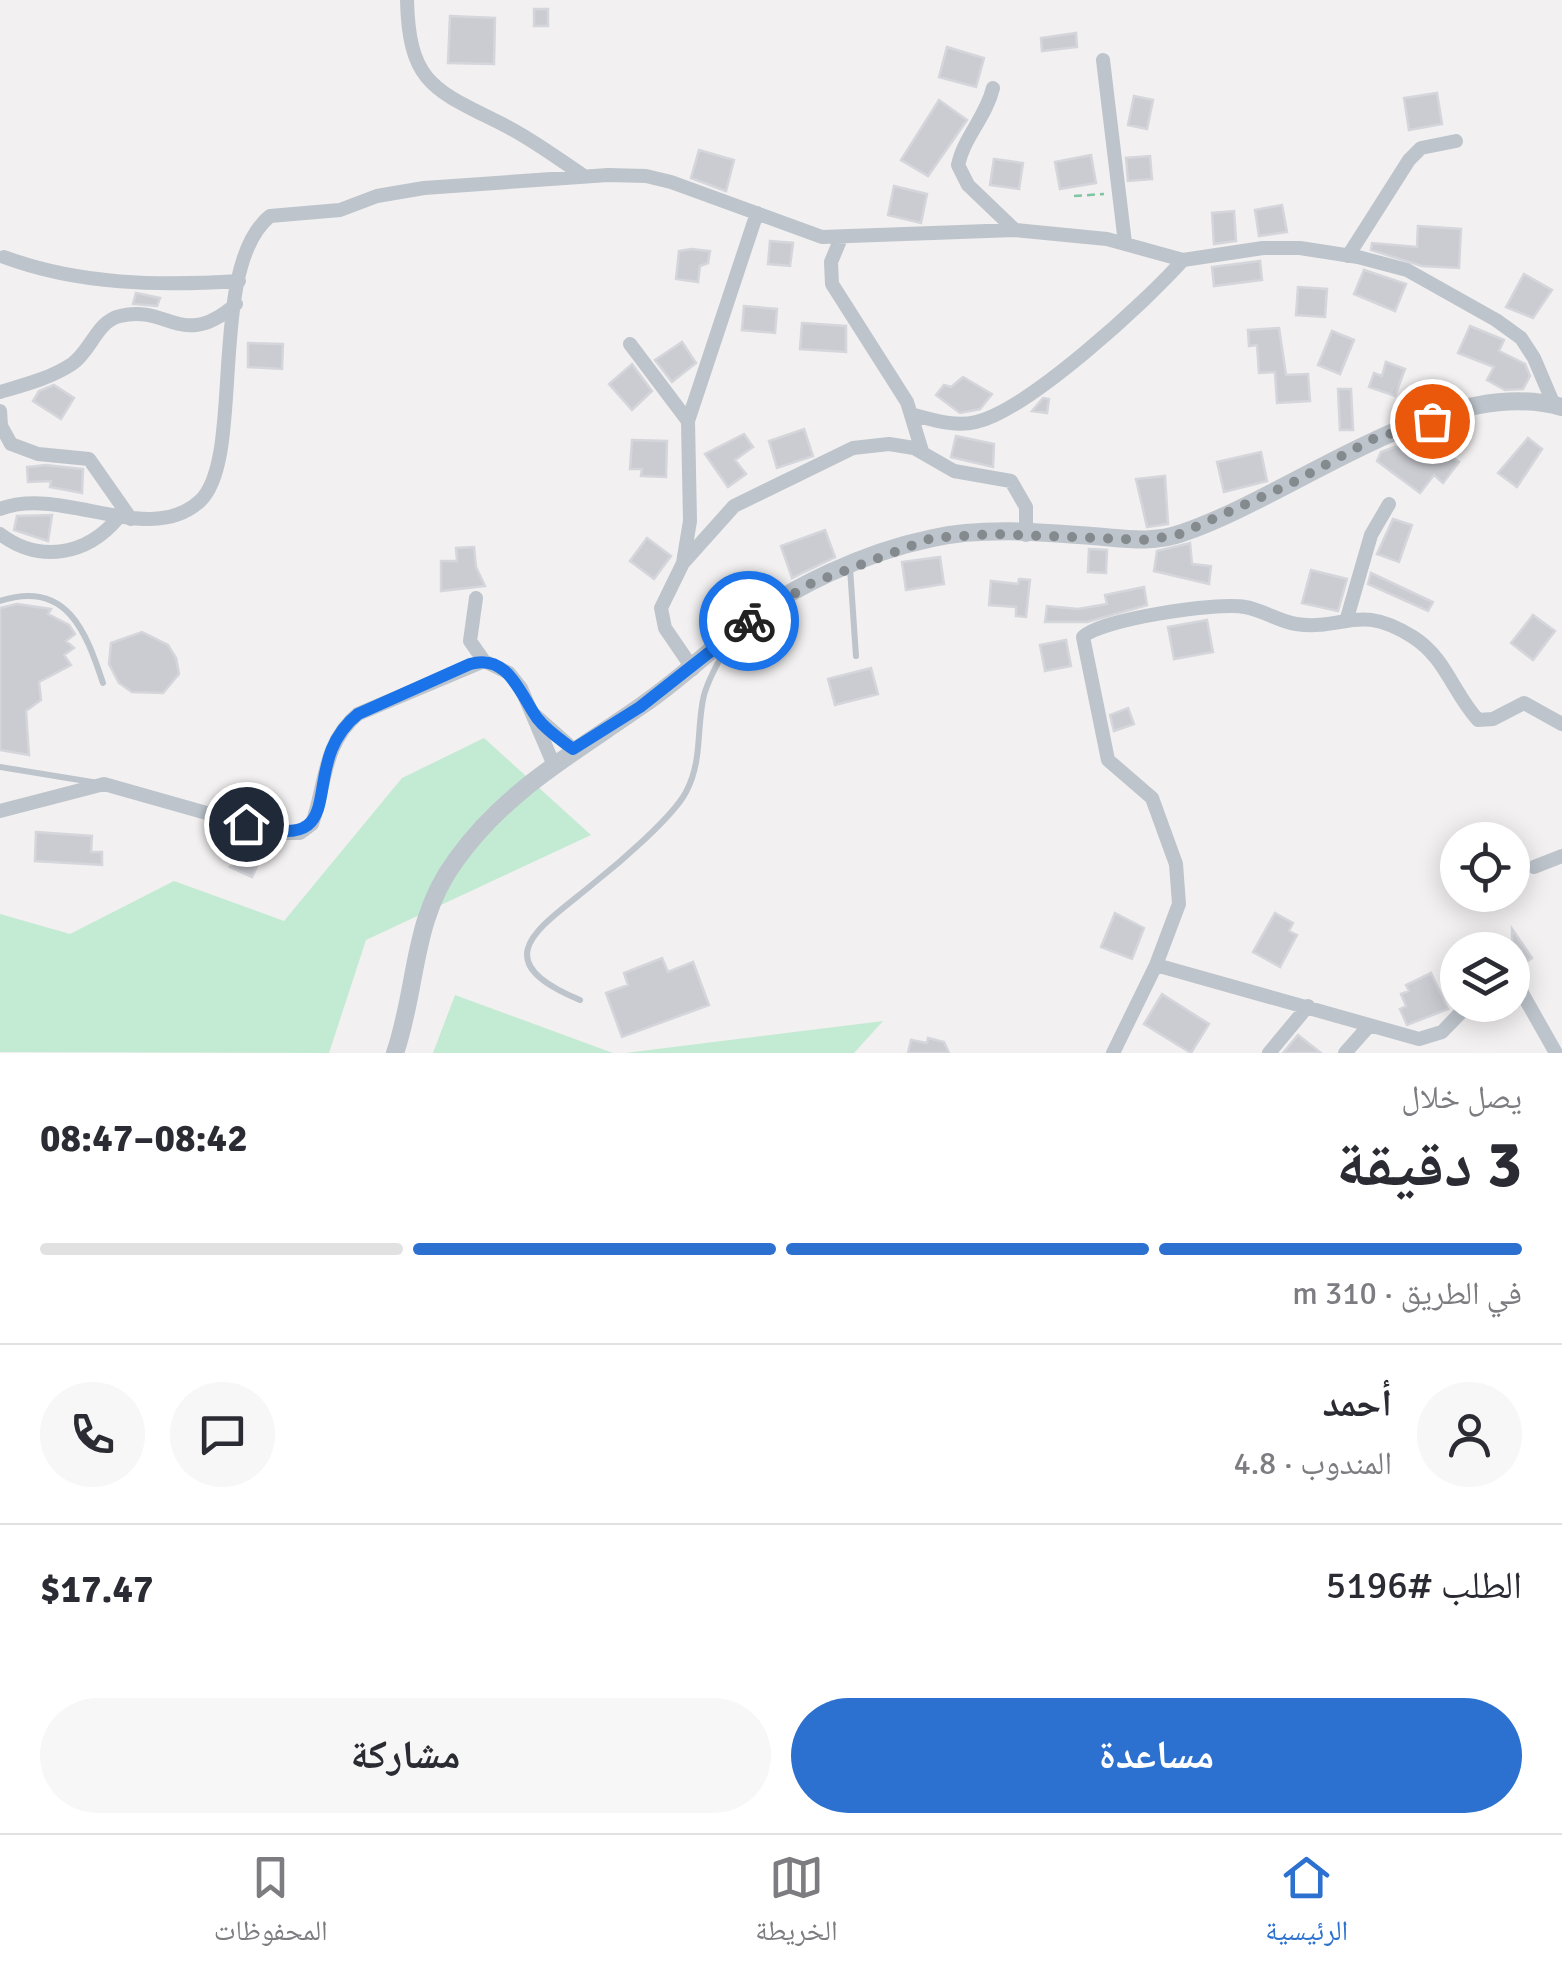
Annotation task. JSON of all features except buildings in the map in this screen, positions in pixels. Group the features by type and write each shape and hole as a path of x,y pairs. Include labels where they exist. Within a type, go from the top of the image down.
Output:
{"street":[{"path":"407,0 408,42 432,87 529,138 584,176"},
{"path":"1103,60 1125,243"},
{"path":"993,88 985,116 963,146 958,165 968,185 1014,230"},
{"path":"1348,256 1409,160 1421,148 1456,141"},
{"path":"0,509 20,502 56,501 124,518 186,510 197,504 212,485 220,446 226,366 240,281 253,239 270,216 340,210 398,192 584,176 646,176 799,230 842,238 1014,230 1125,243 1184,260 1263,248 1300,248 1348,256 1406,270 1496,320 1520,338 1558,406"},
{"path":"693,668 662,617 683,563 690,521 688,421 757,213"},
{"path":"842,238 831,262 832,284 914,416 922,451"},
{"path":"4,257 81,279 177,285 240,281"},
{"path":"914,416 964,424 1004,411 1145,300 1184,260"},
{"path":"0,392 69,366 102,326 120,316 205,326 236,304"},
{"path":"630,344 688,421"},
{"path":"396,1053 416,943 456,860 505,804 554,764 693,668 736,630 787,595 932,538 1026,535 1148,540 1180,534 1275,492 1373,439 1493,402 1558,406"},
{"path":"0,411 1,426 11,444 38,454 72,454 89,460 124,518"},
{"path":"683,563 734,506 834,454 889,444 922,451 954,472 1012,481 1026,507 1026,535"},
{"path":"1347,618 1371,535 1388,504"},
{"path":"0,534 27,550 60,552 97,540 124,518"},
{"path":"476,598 470,642 484,662 509,674 536,716 554,764"},
{"path":"1112,1053 1156,965 1179,904 1176,864 1152,798 1108,760 1083,637 1168,612 1218,604 1248,607 1296,624 1347,618 1374,620 1422,643 1447,669 1478,720 1493,719 1524,703 1562,724"},
{"path":"0,810 104,784 277,833 300,833 312,824 326,765 344,725 374,706 484,662"},
{"path":"536,716 573,749"},
{"path":"1534,867 1562,856"},
{"path":"1156,965 1308,1006 1368,1027 1431,1038 1449,1022"},
{"path":"1269,1053 1308,1006"},
{"path":"1530,1012 1556,1053"},
{"path":"1345,1053 1368,1027"},
{"path":"403,1030 404,1053"}],"lane":[{"path":"850,568 856,656"},
{"path":"0,601 46,599 64,607 86,630 102,683"},
{"path":"580,1000 552,988 533,973 528,963 532,938 685,795 700,749 704,695 736,630"},
{"path":"0,767 104,784"}],"path":[{"path":"1074,196 1104,194 1108,207"}],"green space":[{"path":"484,738 591,835 366,940 329,1053 0,1052 0,914 70,934 174,881 284,921 402,778"},
{"path":"455,995 613,1053 433,1053"},
{"path":"883,1021 854,1053 625,1053"}],"way so far":[{"path":"749,621 812,583 932,538 955,534 1062,534 1148,540 1180,534 1225,516 1373,439 1432,421"}],"route":[{"path":"246,824 289,835 306,829 315,816 326,765 344,725 374,706 470,664 484,662 509,674 544,726 573,749 640,707 749,621"}]}
